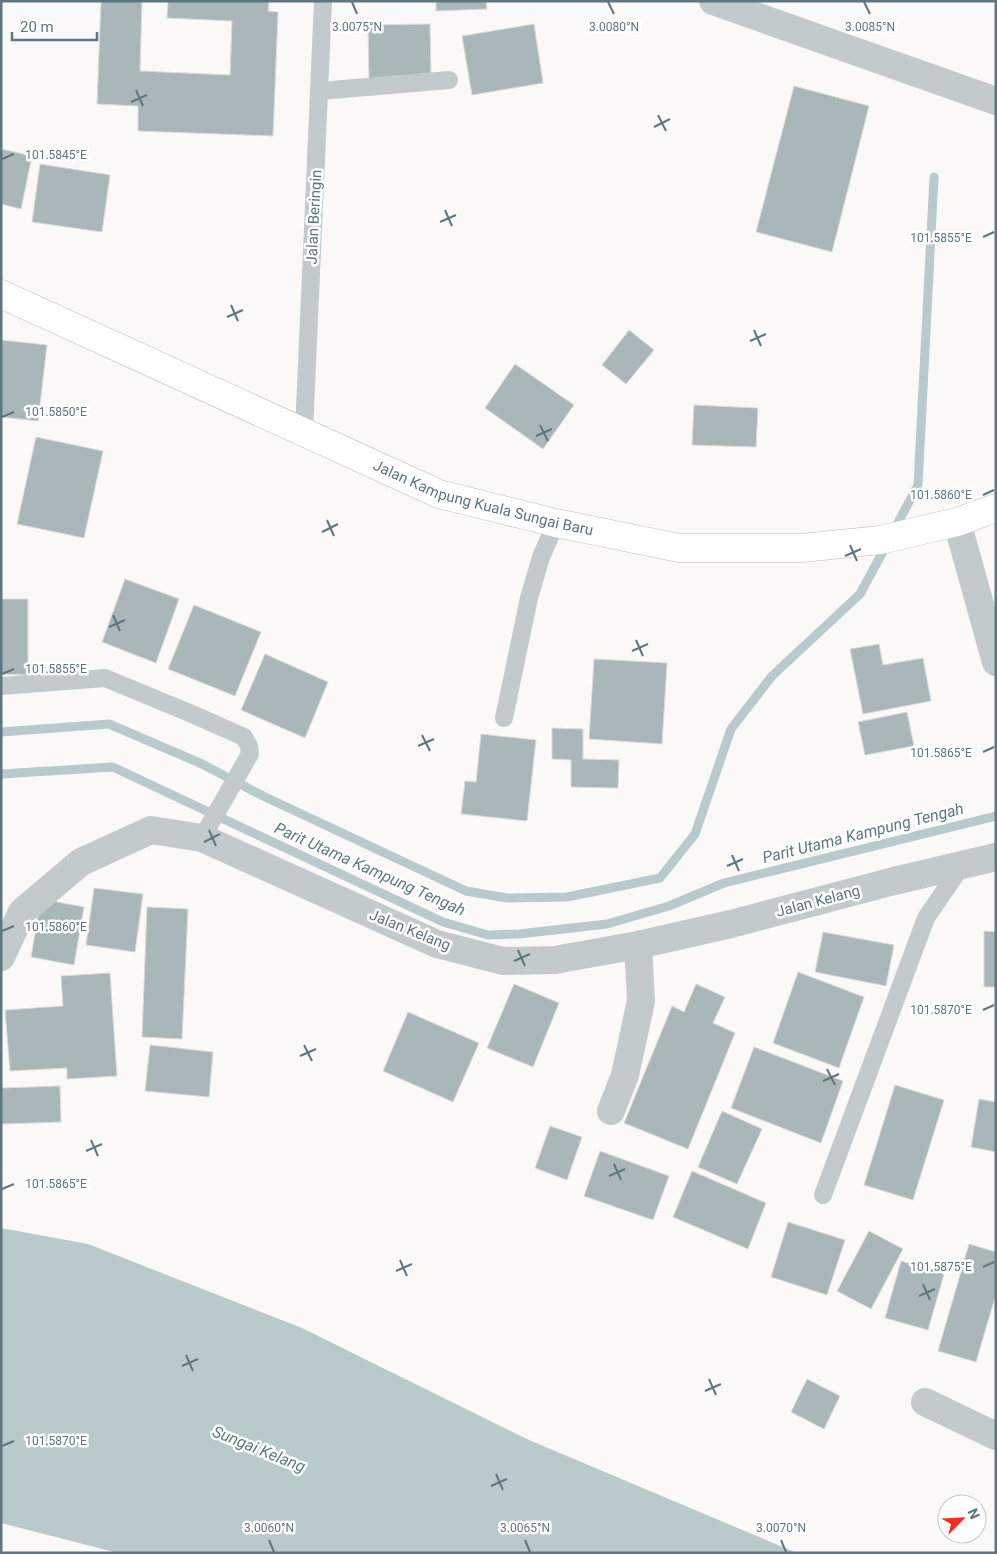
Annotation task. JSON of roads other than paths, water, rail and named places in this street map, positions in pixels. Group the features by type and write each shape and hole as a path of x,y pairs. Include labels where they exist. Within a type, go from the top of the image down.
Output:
{"street":[{"path":"713,1 996,101"},
{"name":"Jalan Kampung Kuala Sungai Baru","path":"1,294 438,494 556,523 679,548 802,548 880,540 957,522 996,508"},
{"path":"957,522 996,662"},
{"name":"Jalan Kelang","path":"1,957 22,912 80,862 152,830 202,838 437,944 503,961 555,960 638,945 731,924 894,881 996,857"},
{"path":"611,1111 625,1075 641,1001 638,945"},
{"path":"926,1402 996,1436"}],"lane":[{"name":"Jalan Beringin","path":"304,432 323,1"},
{"path":"320,91 450,80"},
{"path":"504,718 529,598 541,557 556,523"},
{"path":"1,686 105,678 244,738 249,746 250,754 202,838"},
{"path":"823,1194 926,918 964,864"}],"water":[{"name":"Sungai Kelang","path":"1,1228 88,1244 302,1328 529,1440 797,1553 118,1553 1,1523"}],"waterway":[{"path":"894,530 918,485 934,177"},
{"path":"1,732 109,724 202,764 263,796 466,891 507,898 567,897 660,878 695,834 731,729 772,676 860,594 887,544"},
{"name":"Parit Utama Kampung Tengah","path":"1,774 113,767 443,922 488,935 519,934 607,924 669,906 724,883 996,816"}]}
